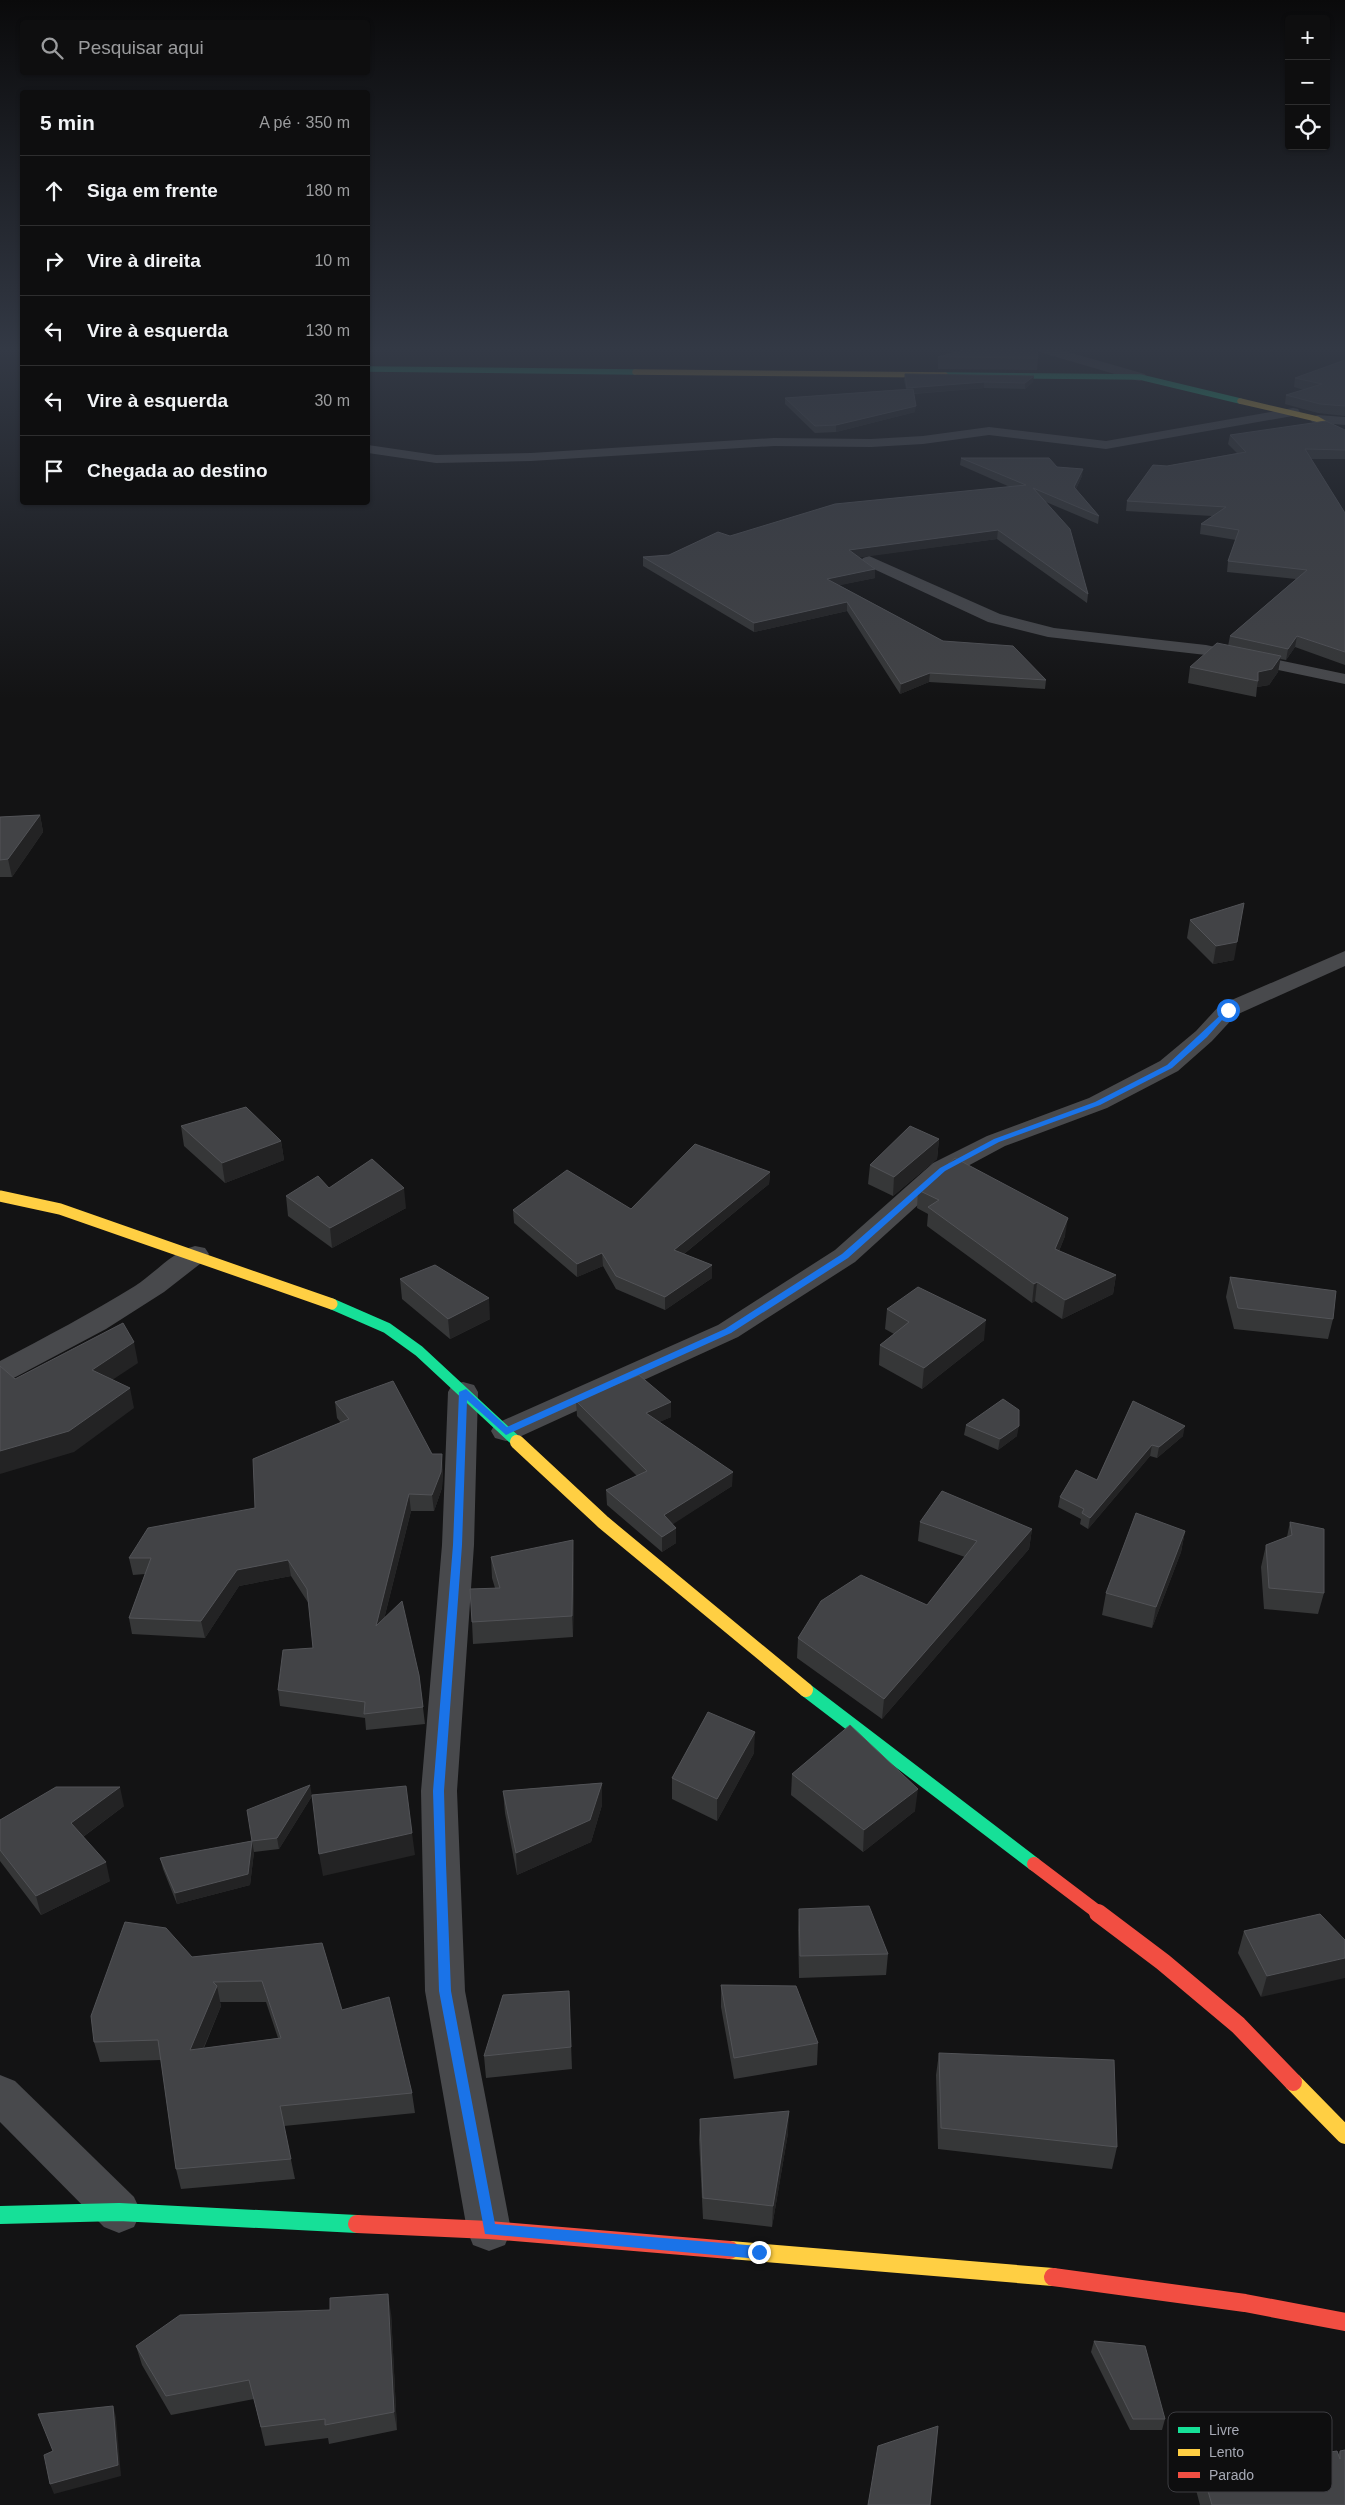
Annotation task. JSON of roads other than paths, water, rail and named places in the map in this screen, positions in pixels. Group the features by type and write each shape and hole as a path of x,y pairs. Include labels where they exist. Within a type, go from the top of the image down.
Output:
{"street":[{"path":"869,561 994,618 1054,632 1206,650 1345,679"},
{"path":"506,1432 728,1331 845,1256 942,1170 996,1140 1098,1103 1169,1066 1204,1036 1228,1010 1345,958"},
{"path":"0,1196 60,1210 195,1254 347,1309 387,1328 419,1351 603,1522 780,1671 1163,1962 1238,2025 1345,2135"},
{"path":"0,1373 96,1323 154,1286 195,1254"},
{"path":"463,1392 458,1545 439,1800 445,1991 489,2230"},
{"path":"0,2094 119,2212"},
{"path":"0,2215 119,2212 489,2230 1068,2278 1245,2303 1345,2322"}]}
